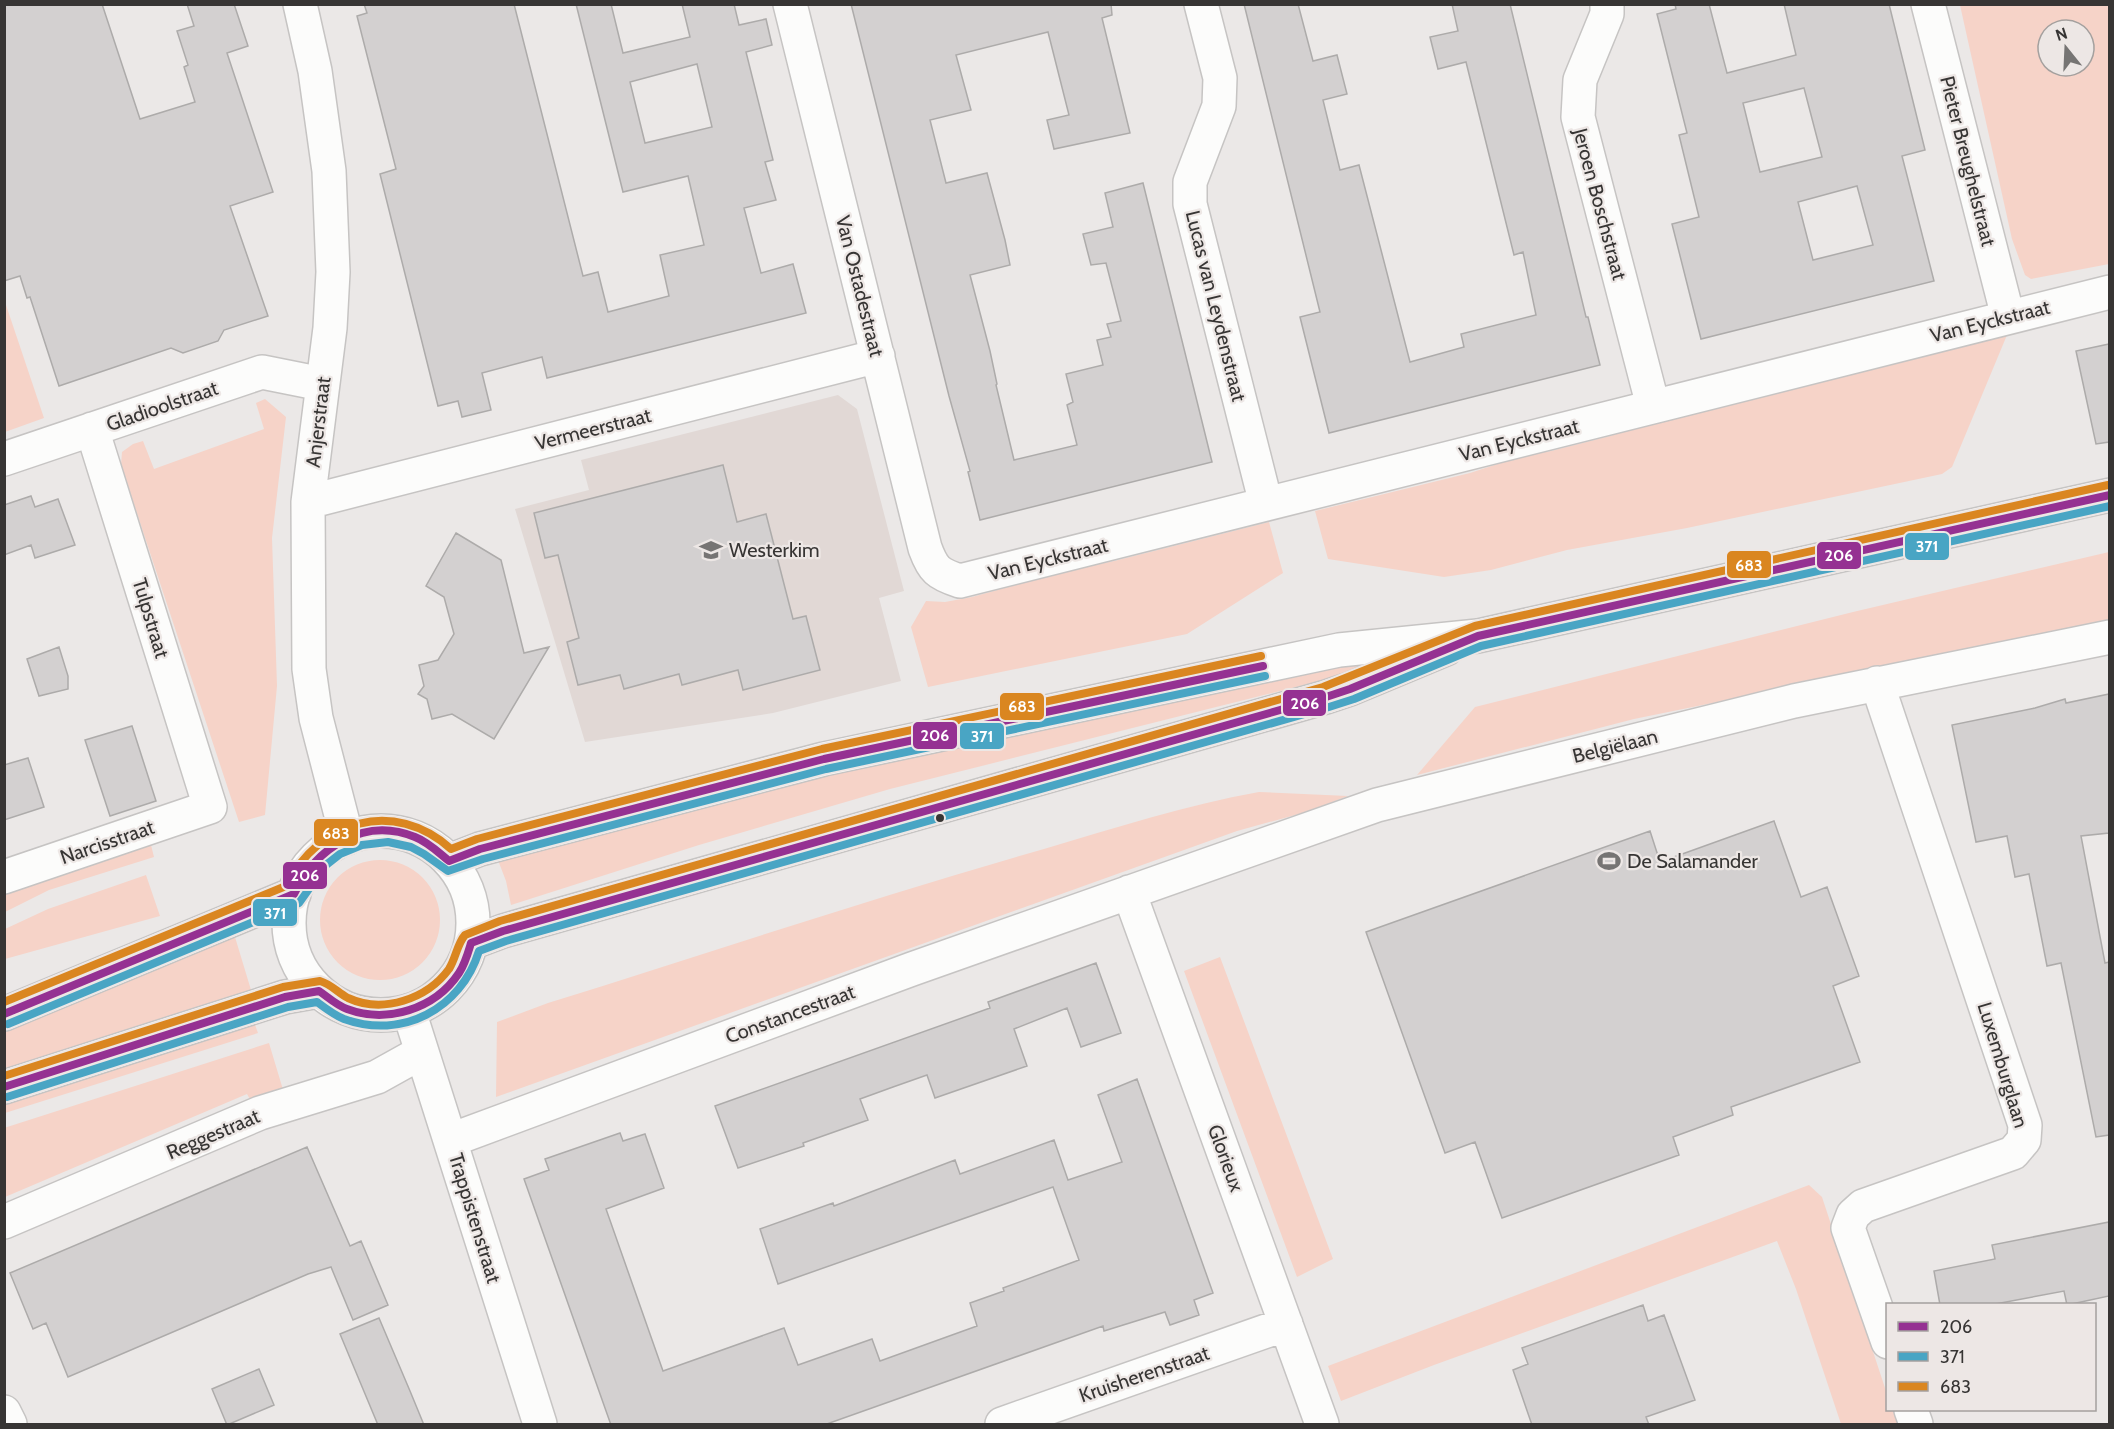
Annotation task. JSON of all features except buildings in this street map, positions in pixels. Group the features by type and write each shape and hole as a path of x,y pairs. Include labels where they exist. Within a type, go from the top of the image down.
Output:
{"street":[{"name":"Anjerstraat","path":"300,4 315,71 329,171 333,272 330,328 308,502 309,669 316,718 347,838"},
{"name":"Van Ostadestraat","path":"790,4 925,548 932,566"},
{"name":"Lucas van Leydenstraat","path":"1201,4 1220,78 1219,106 1190,182 1190,204 1266,504"},
{"name":"Jeroen Boschstraat","path":"1607,4 1607,14 1580,80 1578,117 1653,406"},
{"name":"Pieter Breughelstraat","path":"1928,4 2008,317"},
{"name":"Van Eyckstraat","path":"932,566 944,576 960,581 2109,292"},
{"name":"Vermeerstraat","path":"308,502 878,356"},
{"name":"Gladioolstraat","path":"4,459 261,372 322,384"},
{"name":"Tulpstraat","path":"92,429 210,807"},
{"path":"449,861 480,849 824,759 1339,650 1478,636 2109,495"},
{"path":"471,943 514,927 1326,697 1478,636"},
{"name":"Belgiëlaan","path":"1129,891 1377,805 1794,701 2109,637"},
{"name":"Luxemburglaan","path":"1876,683 2025,1125 2024,1140 2013,1154 1863,1206 1853,1215 1848,1228 1886,1339"},
{"name":"Narcisstraat","path":"4,877 210,807"},
{"path":"369,832 392,832 427,843 449,861 462,878 471,902 474,923 465,963 456,977 438,995 424,1005 389,1016 369,1015 345,1008 319,991 300,967 289,930 294,894 302,876 323,852 347,838 369,832"},
{"name":"Constancestraat","path":"451,1140 1129,891"},
{"name":"Glorieux","path":"1129,891 1322,1425"},
{"path":"4,1014 294,894"},
{"path":"4,1087 273,1000 319,991"},
{"name":"Trappistenstraat","path":"409,1011 540,1425"},
{"name":"Reggestraat","path":"4,1222 260,1113 377,1077 422,1052"},
{"name":"Kruisherenstraat","path":"1002,1425 1286,1324"},
{"path":"4,1412 10,1425"}],"shaded area":[{"path":"1960,5 2109,5 2109,264 2031,279 2025,275 2012,239"},
{"path":"5,302 44,418 4,432"},
{"path":"2007,335 1952,467 1942,474 1687,528 1567,550 1491,570 1444,577 1328,559 1315,511 1470,473 1513,459 1524,453 1547,452 1648,424"},
{"name":"Westerkim","path":"838,395 857,409 904,591 879,598 901,681 773,713 585,742 515,509 589,490 581,460"},
{"path":"265,399 286,417 272,538 277,686 265,815 239,822 121,465 122,452 133,444 143,441 154,469 264,429 256,403"},
{"path":"1269,522 1283,573 1187,634 928,687 911,627 926,601 945,602 972,597 1065,571"},
{"path":"2109,552 2109,622 1634,719 1417,775 1475,707 1853,612"},
{"path":"1359,658 1386,662 1324,680 890,789 699,845 511,905 506,881 496,855 617,821 885,762 1039,731"},
{"path":"1259,792 1348,796 1306,812 1237,831 496,1097 497,1022 548,1003 919,886 1205,803"},
{"path":"151,845 154,857 49,890 5,912 4,894"},
{"path":"380,860 403,865 422,878 435,897 440,920 435,943 422,962 403,975 380,980 357,975 338,962 325,943 320,920 325,897 338,878 357,865"},
{"path":"146,875 160,916 5,959 5,929 48,909"},
{"path":"235,937 251,990 5,1070 5,1023"},
{"path":"1220,957 1333,1259 1297,1277 1184,971"},
{"path":"254,1022 258,1033 5,1113 4,1102"},
{"path":"269,1043 284,1093 252,1103 247,1094 5,1197 4,1128"},
{"path":"1809,1185 1822,1197 1886,1391 1886,1411 1893,1411 1898,1424 1841,1424 1796,1289 1777,1241 1341,1401 1328,1366"}],"transit line":[{"name":"683","path":"4,1076 283,987 320,981 361,1003 390,1004 403,1001 417,996 440,980 449,969 465,935 500,921 1323,687 1475,626 2108,485"},
{"name":"206","path":"4,1087 285,997 319,991 343,1007 362,1013 394,1014 409,1010 437,996 449,985 461,970 471,943 503,931 1326,697 1478,636 2110,495"},
{"name":"371","path":"7,1097 288,1007 317,1002 344,1019 366,1024 387,1025 407,1022 426,1015 444,1004 470,971 479,951 506,941 1329,707 1354,699 1481,646 2110,506"},
{"name":"683","path":"4,1002 286,886 300,863 318,845 338,832 360,824 382,821 406,824 429,833 451,849 477,839 822,749 1261,656"},
{"name":"206","path":"4,1014 294,894 303,877 328,850 343,840 360,834 377,831 396,832 415,837 429,844 449,861 480,849 824,759 1263,666"},
{"name":"371","path":"8,1024 299,903 326,865 340,854 362,845 388,842 411,847 448,871 483,859 826,769 1265,676"}],"place":[{"name":"Westerkim","path":"711,550"},
{"name":"De Salamander","path":"1609,861"}]}
